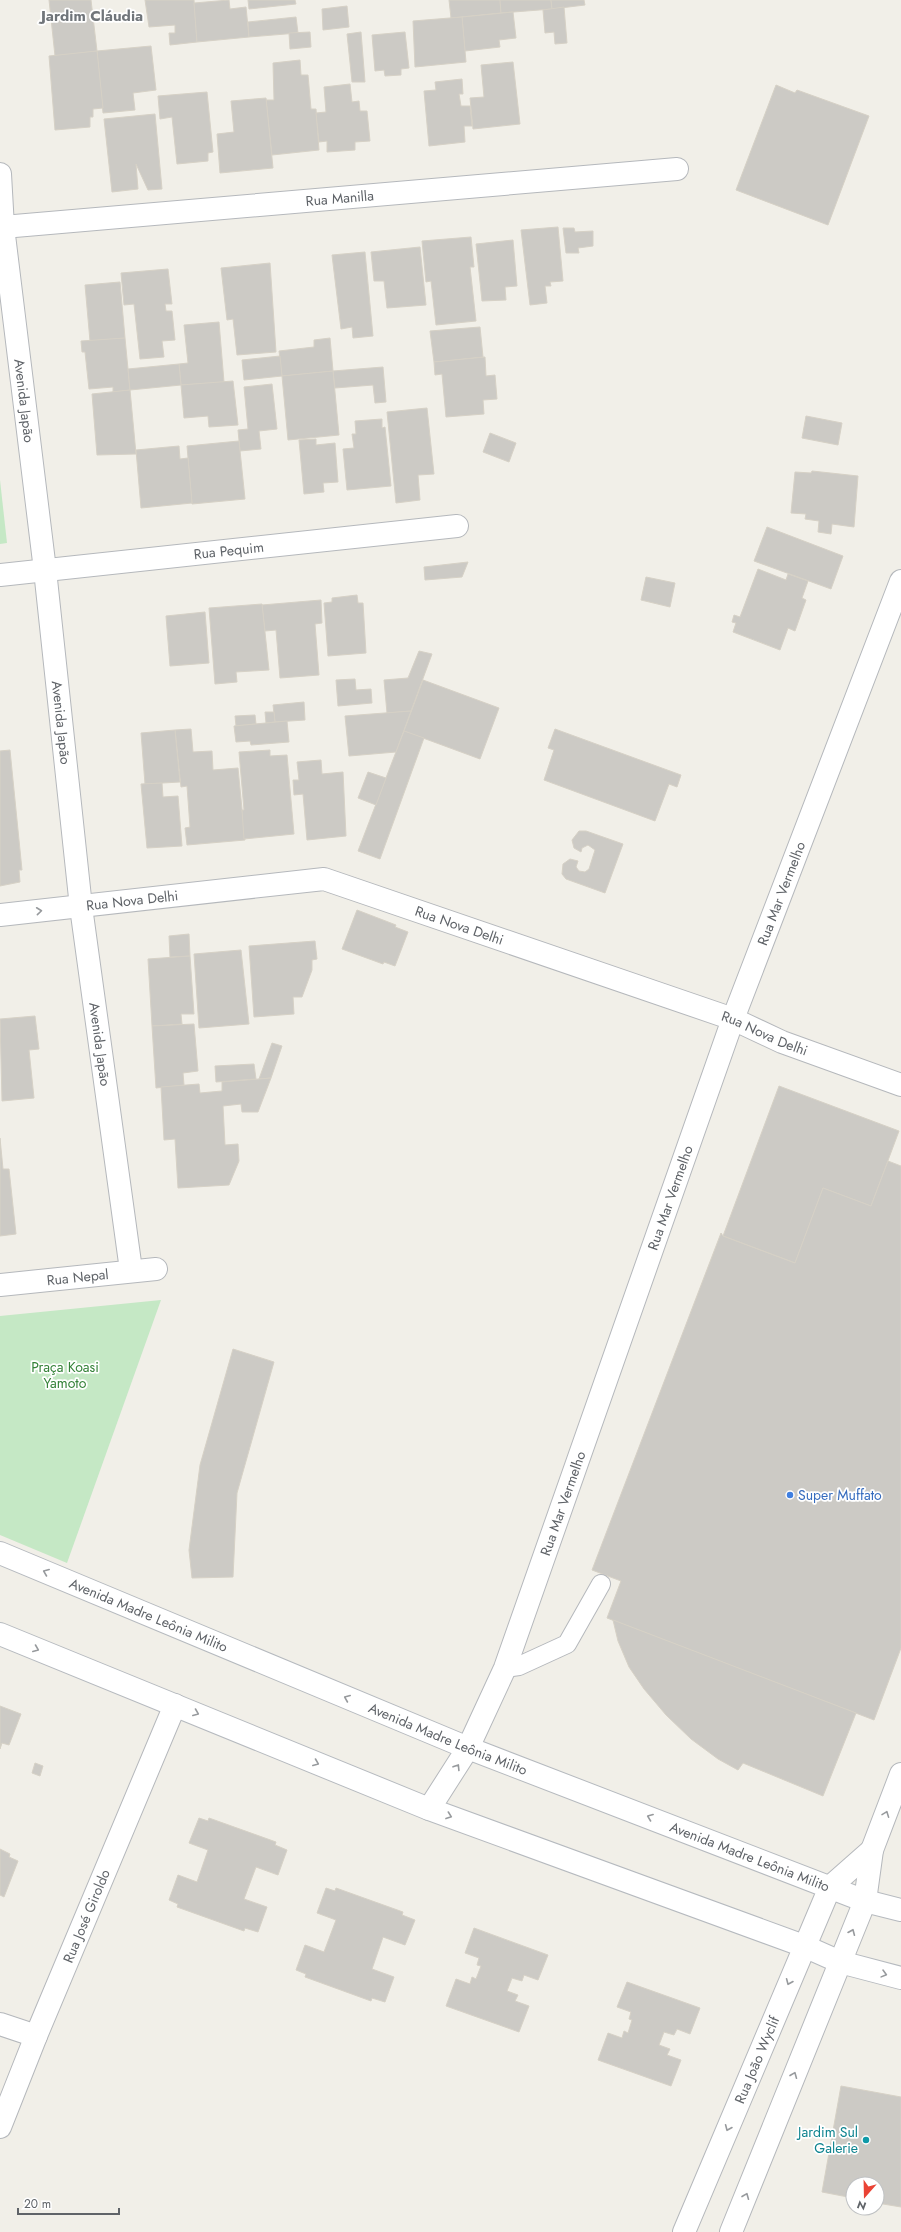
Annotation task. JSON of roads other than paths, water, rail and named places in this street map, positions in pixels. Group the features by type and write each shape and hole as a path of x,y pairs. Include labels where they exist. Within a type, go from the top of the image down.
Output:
{"street":[{"name":"Rua Manilla","path":"3,227 676,169"},
{"name":"Avenida Japão","path":"0,174 3,227 45,570 81,907 131,1270"},
{"name":"Rua Pequim","path":"0,575 457,526"},
{"name":"Rua Mar Vermelho","path":"429,1809 468,1748 505,1668 733,1019 901,582"},
{"name":"Rua Nova Delhi","path":"0,915 324,879 733,1019 782,1042 901,1085"},
{"name":"Rua Nepal","path":"0,1285 131,1270 156,1269"},
{"name":"Avenida Madre Leônia Milito","path":"0,1553 468,1748 865,1901 901,1910"},
{"path":"0,1634 429,1809 804,1946 840,1962 901,1978"},
{"name":"Rua José Giroldo","path":"0,2127 7,2089 36,2036 175,1705"},
{"path":"731,2232 865,1901 872,1850 901,1774"},
{"path":"830,1887 872,1850"},
{"name":"Rua João Wyclif","path":"684,2232 830,1887"},
{"path":"0,2024 36,2036"}],"lane":[{"path":"505,1668 519,1666 568,1644 601,1584"}],"place":[{"name":"Super Muffato","path":"790,1495"},
{"name":"Jardim Sul Galerie","path":"866,2140"}],"district":[{"name":"Jardim Cláudia","path":"92,16"}],"park label":[{"name":"Praça Koasi Yamoto","path":"65,1376"}]}
